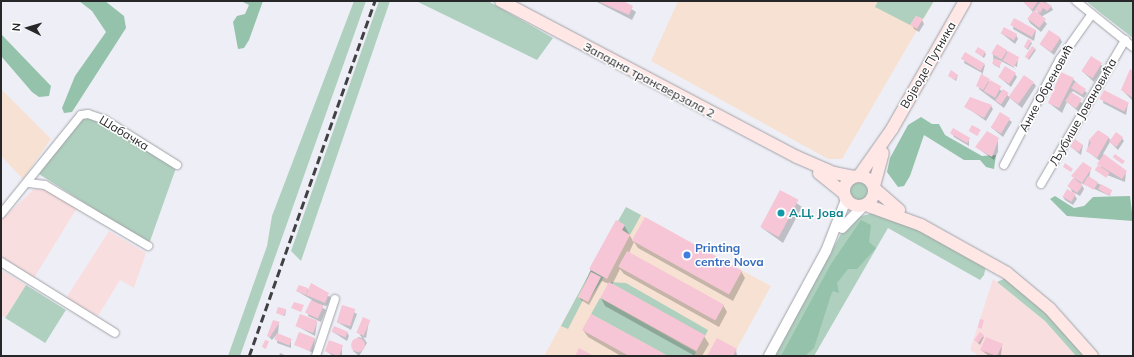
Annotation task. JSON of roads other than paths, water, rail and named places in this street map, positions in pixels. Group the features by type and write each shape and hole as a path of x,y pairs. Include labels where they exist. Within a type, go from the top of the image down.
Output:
{"main road":[{"name":"Западна трансверзала 2","path":"501,1 797,157 834,173 856,176"},
{"name":"Војводе Путника","path":"845,197 846,183 856,176 892,129 965,1"},
{"name":"Војводе Путника","path":"864,206 874,187 892,129"},
{"name":"Западна трансверзала 2","path":"797,157 845,197 864,206 921,225"},
{"path":"856,176 874,187 921,225 1006,273 1050,309 1092,356"}],"street":[{"path":"1076,1 1133,47"},
{"name":"Анке Обреновић","path":"1004,165 1060,59 1092,14"},
{"name":"Љубише Јовановића","path":"1041,184 1125,40"},
{"name":"Шабачка","path":"1,214 29,183 66,130 76,119 88,114 105,120 177,165"},
{"path":"29,183 45,185 148,246"},
{"path":"826,252 845,197"},
{"path":"769,356 826,252 848,220 864,206"},
{"path":"1,262 115,333"},
{"path":"316,356 335,299"}],"railway":[{"path":"249,356 375,1"}],"place":[{"name":"А.Ц. Јова","path":"781,213"},
{"name":"Printing centre Nova","path":"687,255"}]}
